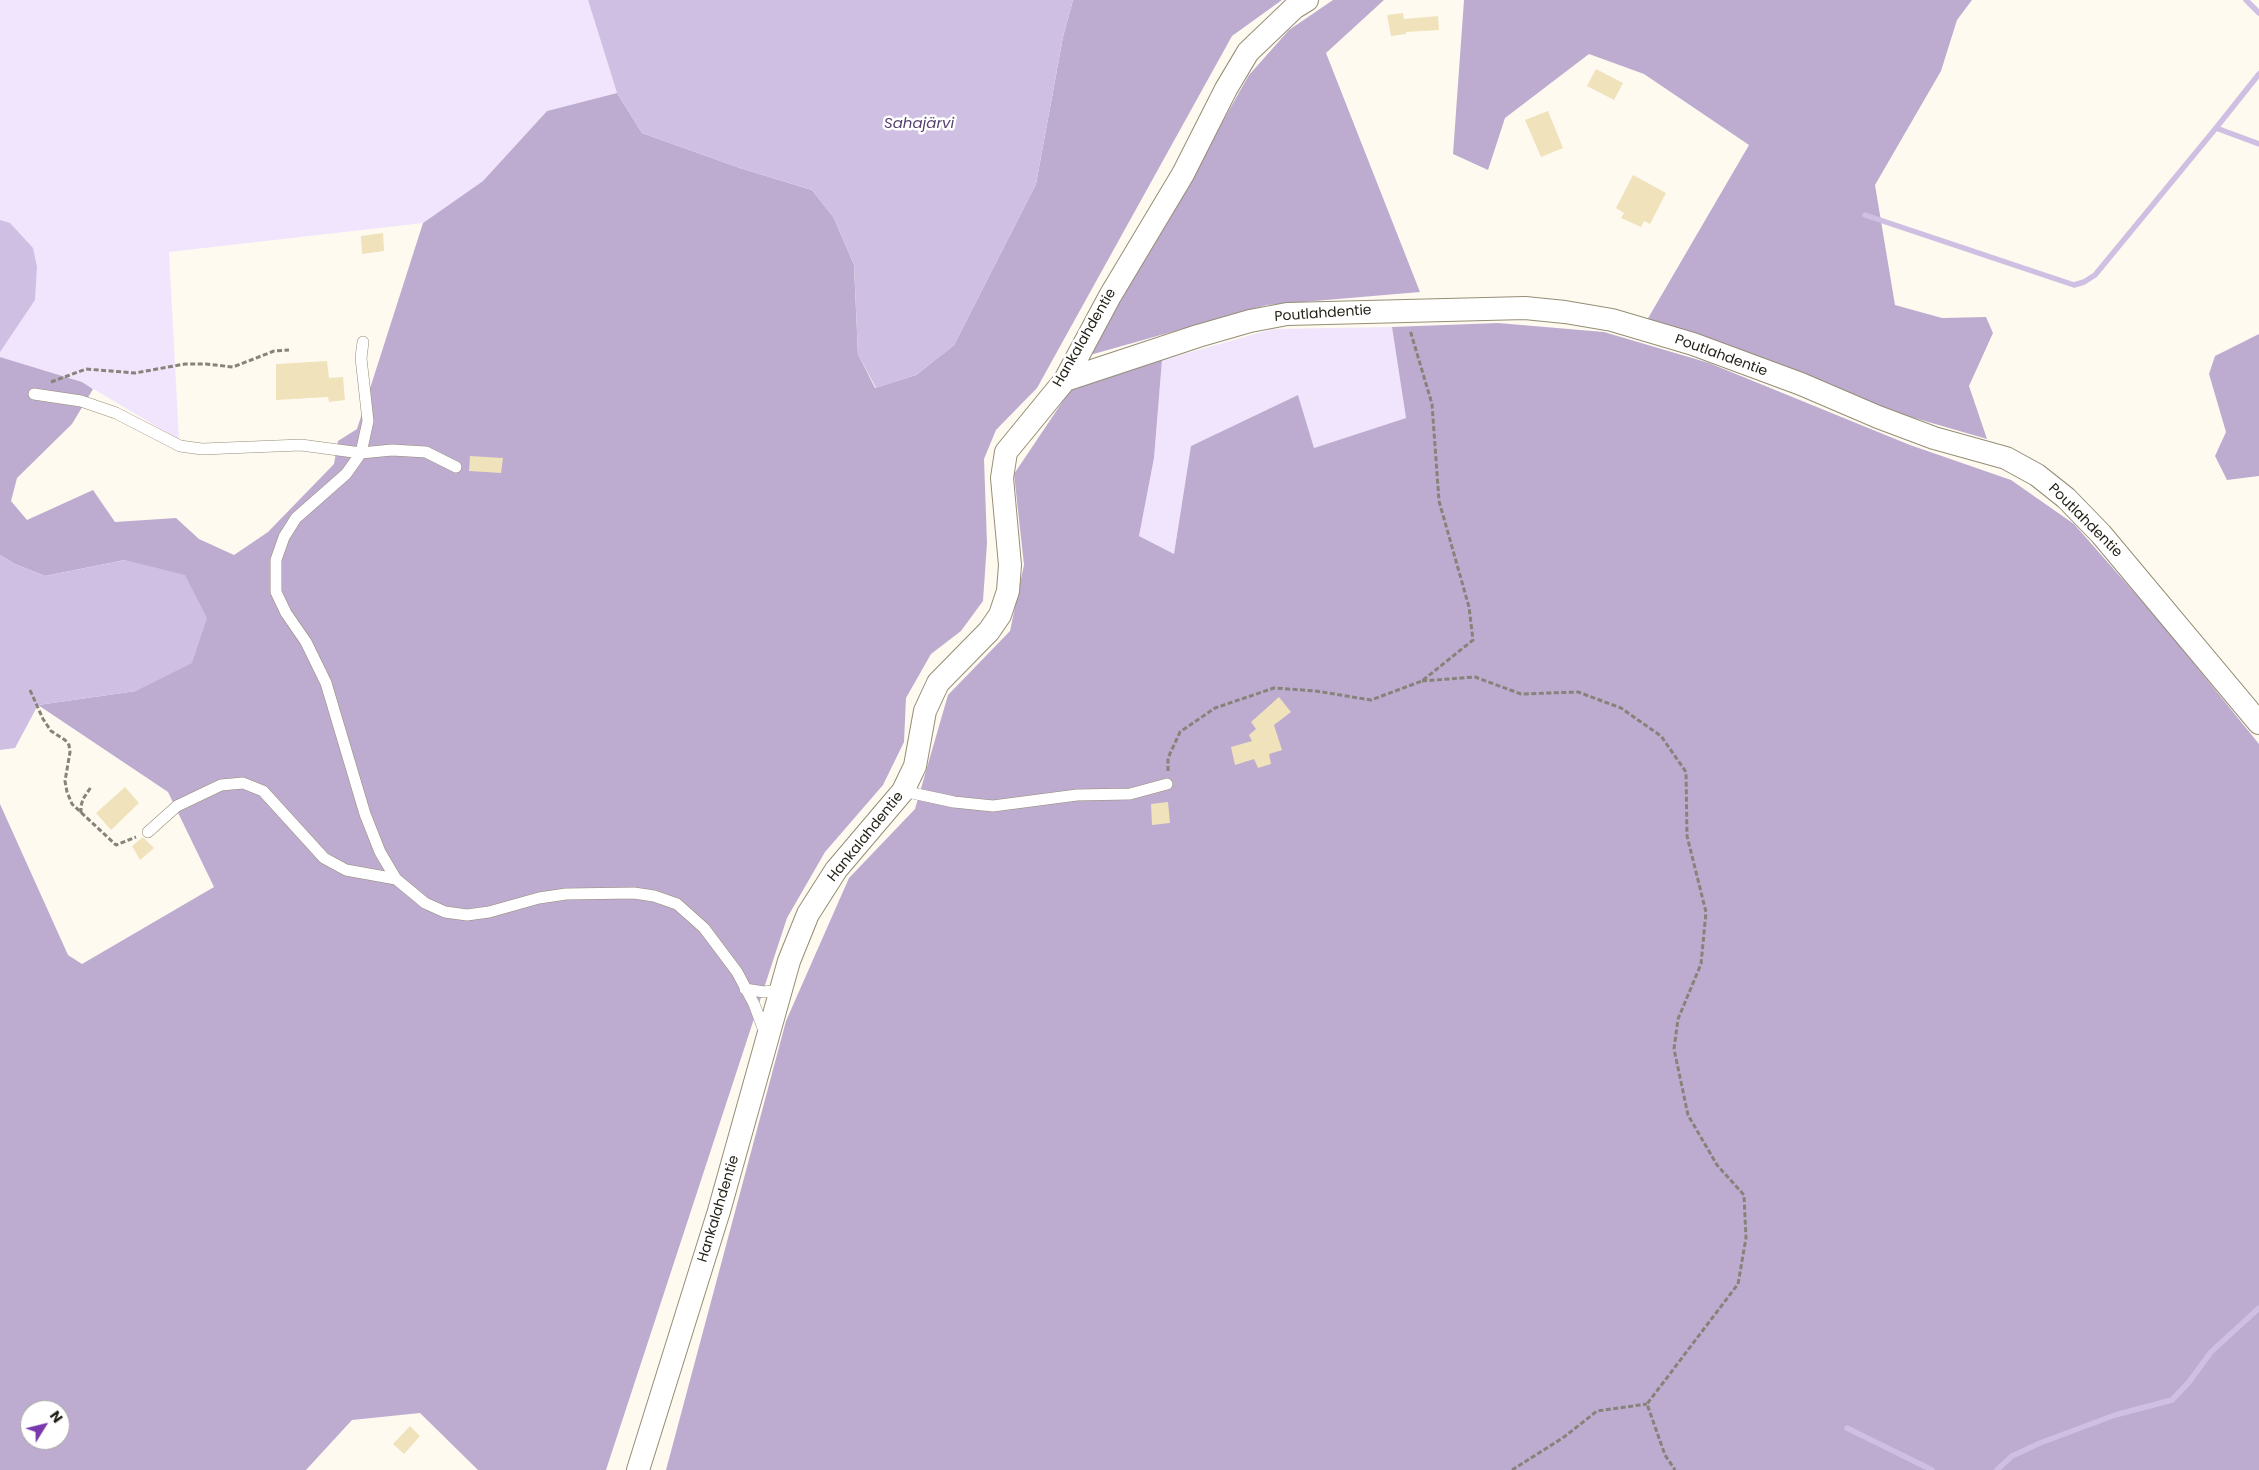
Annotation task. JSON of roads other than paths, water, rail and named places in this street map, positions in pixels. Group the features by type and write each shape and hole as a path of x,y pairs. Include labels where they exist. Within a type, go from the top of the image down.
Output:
{"street":[{"name":"Hankalahdentie","path":"638,1470 719,1211 789,961 808,914 836,870 903,792 915,766 925,711 938,683 989,632 1000,615 1008,591 1010,565 1002,478 1006,452 1065,380 1110,296 1184,174 1226,89 1248,52 1294,8 1307,0"},
{"name":"Poutlahdentie","path":"1065,380 1250,321 1287,314 1525,308 1565,312 1612,320 1693,344 1800,384 1934,438 2006,458 2037,474 2066,498 2101,534 2259,723"}],"lane":[{"path":"363,342 361,358 368,422 361,453 346,474 296,518 284,537 276,560 276,592 286,613 306,642 326,683 365,814 380,852 396,879 425,903 445,912 467,915 489,912 539,898 566,894 634,893 654,896 677,904 704,928 736,972 754,1004 768,1040"},
{"path":"34,394 82,401 116,413 180,446 202,449 301,445 361,453 392,450 426,452 456,467"},
{"path":"148,832 177,806 220,785 242,783 263,791 324,858 346,870 396,879"},
{"path":"903,792 954,802 993,806 1077,796 1130,794 1167,784"},
{"path":"745,989 764,992 781,990"}],"water":[{"name":"Sahajärvi","path":"588,0 1073,0 1063,37 1036,184 954,345 916,375 876,388 858,354 854,265 834,218 812,190 740,168 642,133 617,93"},
{"path":"0,220 10,223 33,248 37,267 35,300 0,352"},
{"path":"0,555 15,564 45,576 125,560 185,575 207,618 192,663 136,691 38,705 15,748 0,750"}],"waterway":[{"path":"2246,0 2259,13"},
{"path":"2259,74 2216,128 2259,144"},
{"path":"1865,215 2074,285 2084,282 2095,275 2216,128"},
{"path":"1997,1470 2012,1456 2040,1443 2115,1415 2172,1400 2189,1382 2211,1352 2259,1308"},
{"path":"1847,1428 1932,1470"}]}
